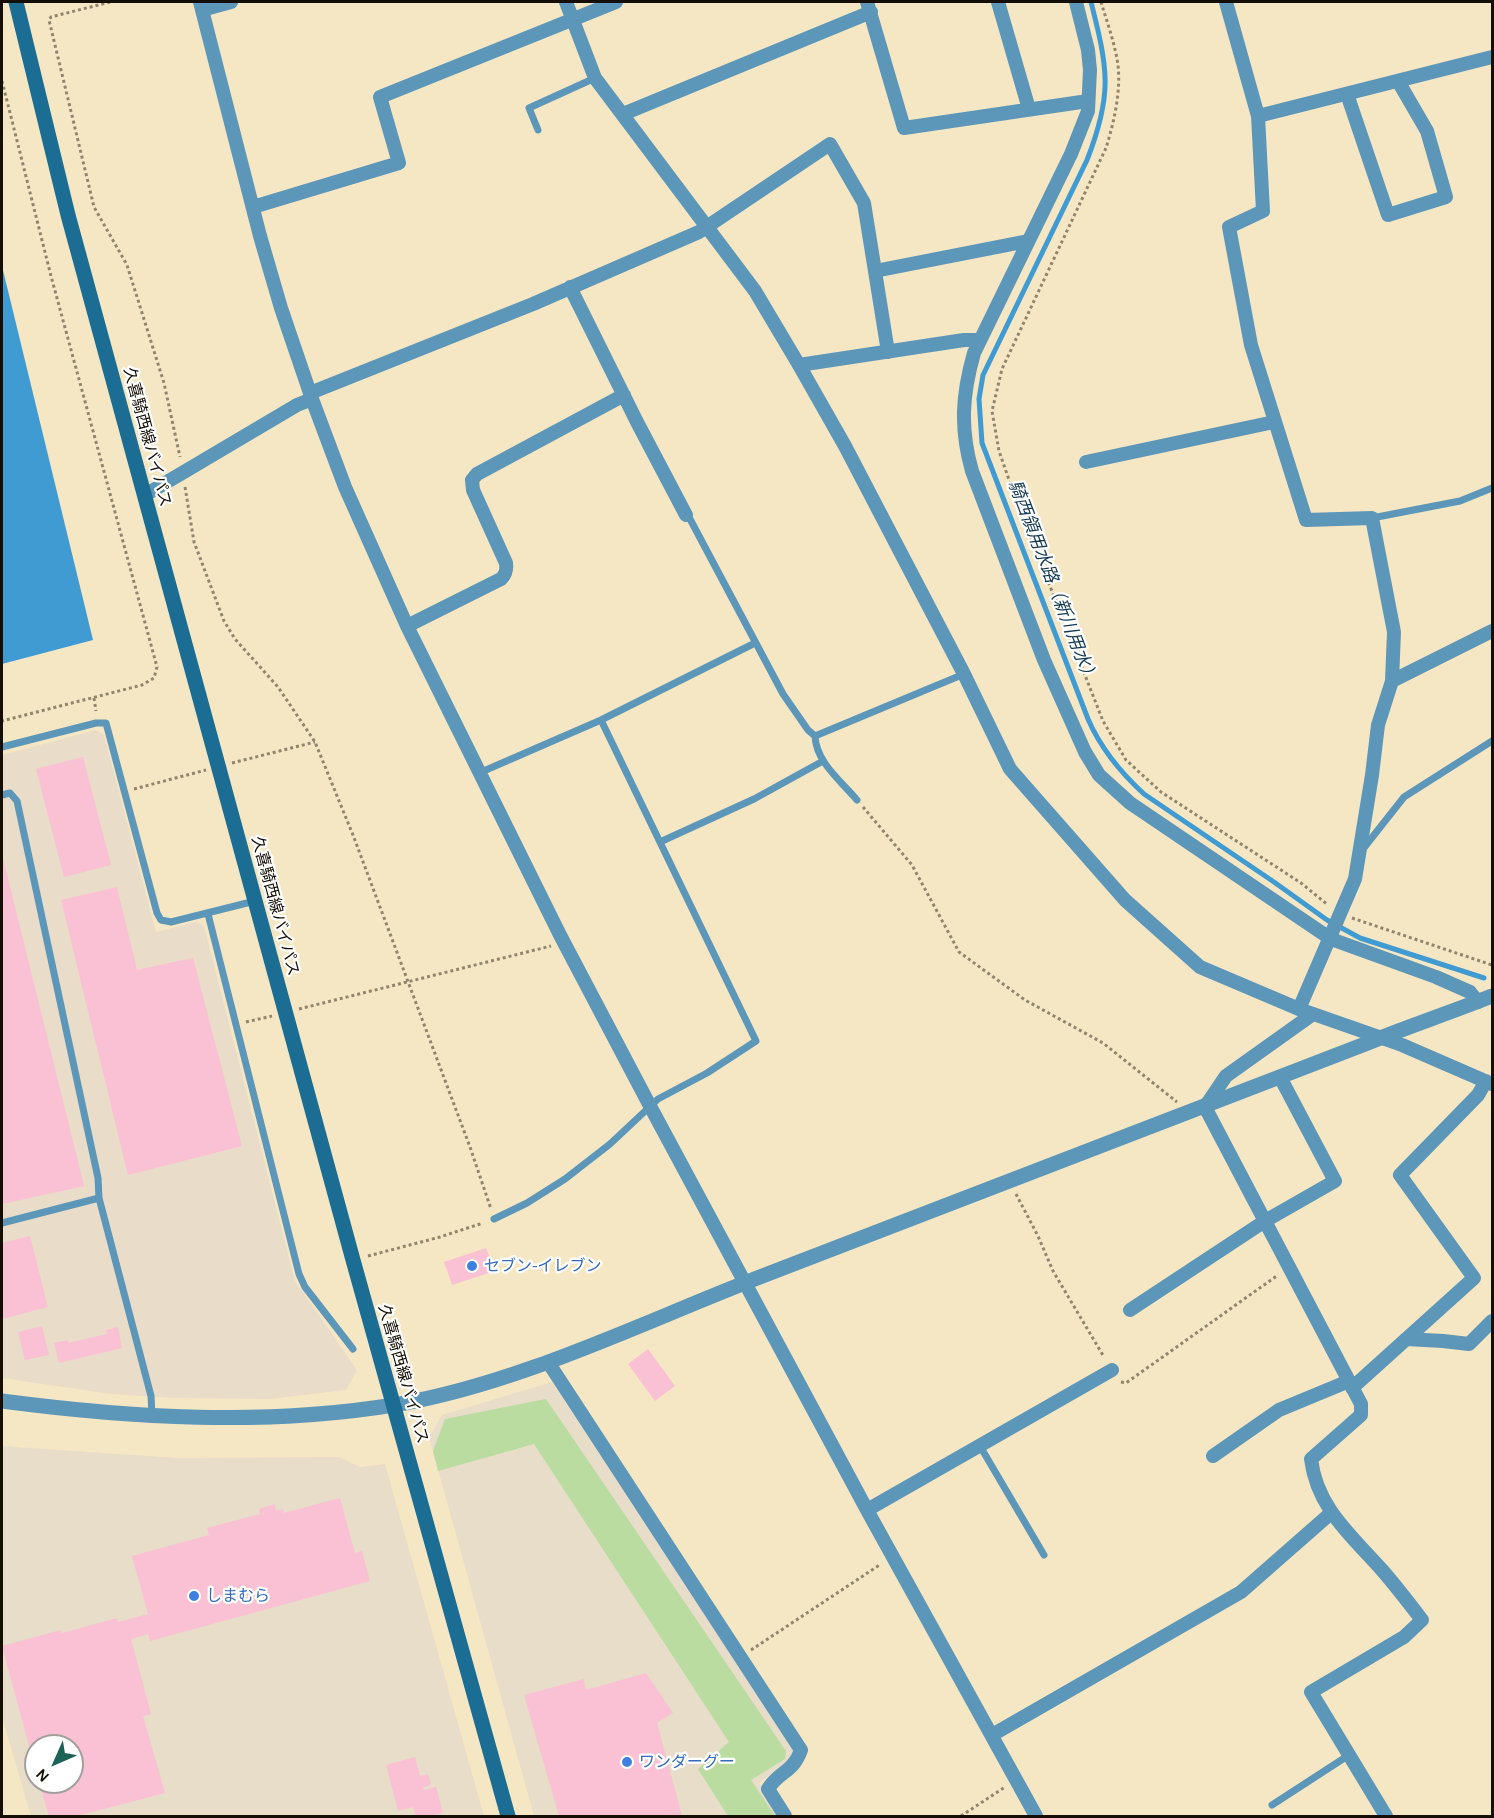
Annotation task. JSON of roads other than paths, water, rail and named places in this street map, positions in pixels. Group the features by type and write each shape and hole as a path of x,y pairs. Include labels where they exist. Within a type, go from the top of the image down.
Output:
{"main road":[{"name":"久喜騎西線バイパス","path":"16,2 68,215 353,1260 508,1816"}],"street":[{"path":"231,2 201,6 281,308 349,498 407,626 564,942 744,1283 1036,1816"},
{"path":"566,2 596,78 754,291 799,365 845,446 964,675 1010,770 1125,900 1200,967 1299,1009 1402,1045 1489,1083 1400,1176 1474,1278 1406,1340 1350,1384 1279,1410 1213,1456"},
{"path":"253,207 399,163 380,97 616,2"},
{"path":"998,2 1029,109"},
{"path":"1076,2 1088,51 1090,70 1088,111 1071,154 974,353 967,384 963,427 965,446 972,471 1044,660 1085,752 1099,775 1130,803 1331,939 1436,977 1485,999"},
{"path":"1226,2 1258,116 1263,211 1229,227 1251,345 1306,520 1372,518 1394,632 1392,681 1378,725 1355,879 1299,1009"},
{"path":"623,114 869,7 904,128 1088,100"},
{"path":"1258,116 1492,57"},
{"path":"1347,94 1388,216 1446,197 1427,131 1398,81"},
{"path":"145,495 311,396 534,304 708,227 830,144 864,203 888,352"},
{"path":"875,271 1028,241"},
{"path":"570,287 686,514"},
{"path":"799,365 964,340 980,340"},
{"path":"407,626 505,575 506,563 473,490 472,480 477,474 624,395"},
{"path":"1086,462 1274,422"},
{"path":"1392,681 1492,631"},
{"path":"2,1401 78,1411 216,1418 326,1413 393,1405 426,1398 548,1362 744,1283 1485,999"},
{"path":"1198,1110 1226,1076 1314,1014"},
{"path":"1130,1310 1265,1221 1335,1181 1280,1077"},
{"path":"1198,1110 1265,1221 1361,1404 1361,1415 1311,1459 1313,1477 1330,1513 1384,1572 1422,1620 1404,1637 1311,1692 1386,1816"},
{"path":"1406,1340 1469,1344 1491,1325"},
{"path":"548,1362 801,1750 796,1764 773,1780 768,1789 785,1816"},
{"path":"867,1510 1112,1370"},
{"path":"992,1735 1241,1592 1330,1513"}],"lane":[{"path":"538,130 529,108 596,78"},
{"path":"1372,518 1460,501 1492,488"},
{"path":"686,514 783,694 808,730 816,736"},
{"path":"479,773 601,720 755,643"},
{"path":"816,736 964,675"},
{"path":"494,1219 527,1203 565,1179 610,1144 658,1099 707,1073 756,1041 601,720"},
{"path":"2,747 96,723 106,723 157,913 161,920 171,922 255,902"},
{"path":"816,736 816,743 823,761 857,800"},
{"path":"1360,853 1404,797 1492,741"},
{"path":"660,842 754,799 823,761"},
{"path":"2,795 9,793 17,801 98,1178 99,1198 151,1396 152,1415"},
{"path":"208,914 299,1274 304,1287 353,1349"},
{"path":"2,1223 99,1198"},
{"path":"980,1446 1044,1555"},
{"path":"1272,1805 1349,1755"}],"water":[{"path":"2,266 93,640 2,664"}],"waterway":[{"name":"騎西領用水路（新川用水）","path":"1091,2 1104,64 1104,99 1101,117 1087,160 983,375 979,399 982,443 1088,719 1112,760 1144,794 1327,920 1360,938 1484,978"}],"place":[{"name":"セブン-イレブン","path":"472,1266"},
{"name":"しまむら","path":"194,1596"},
{"name":"ワンダーグー","path":"627,1762"}]}
